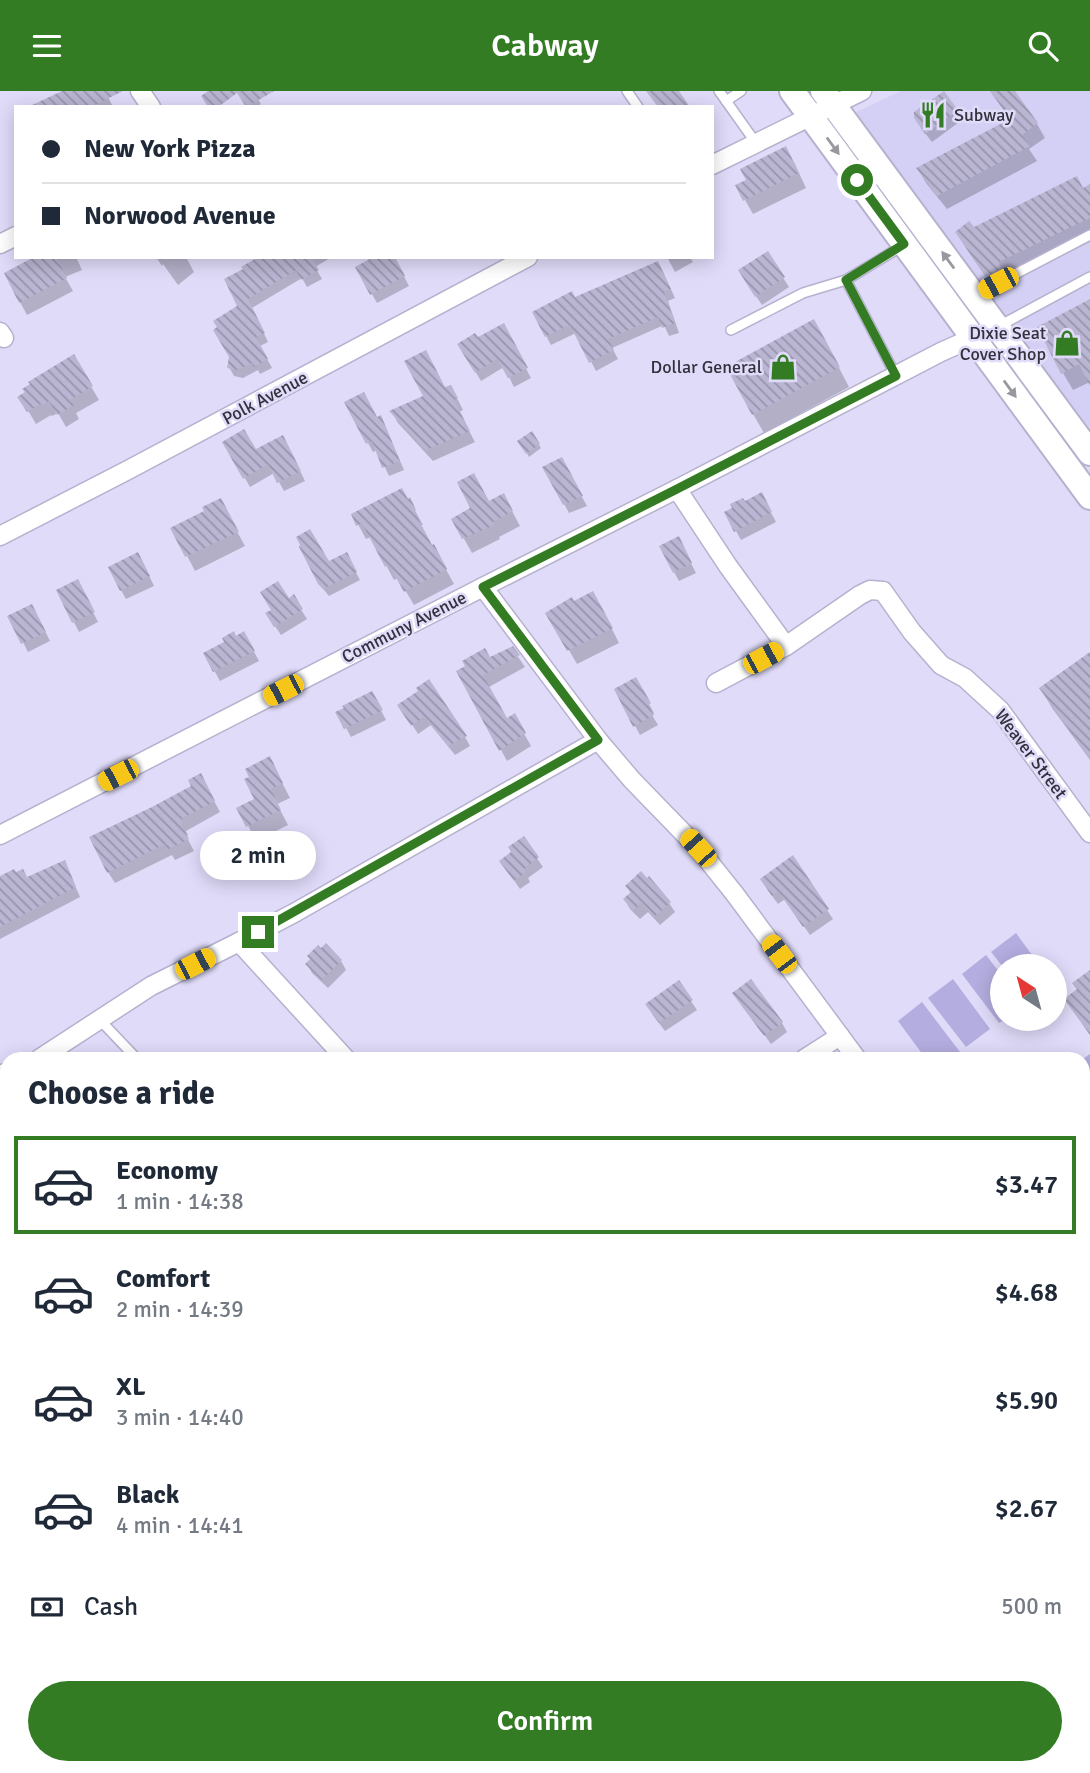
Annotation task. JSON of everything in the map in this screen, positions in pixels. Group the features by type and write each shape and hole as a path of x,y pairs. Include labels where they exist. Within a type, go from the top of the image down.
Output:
{"main road":[{"path":"792,91 1090,497"},
{"path":"829,98 1090,453"}],"street":[{"path":"714,164 810,116 829,98 862,91"},
{"name":"Polk Avenue","path":"0,536 524,259"},
{"name":"Communy Avenue","path":"0,835 972,337 997,327"},
{"path":"677,489 786,646 716,683"},
{"path":"483,587 598,740 632,780 698,848 734,893 852,1052"},
{"name":"Weaver Street","path":"786,646 860,595 870,590 883,591 933,657 941,665 965,678 1000,710 1090,833"},
{"path":"57,1052 99,1019 151,986 239,942 598,740"},
{"path":"239,942 340,1052"},
{"path":"815,1052 840,1036"}],"lane":[{"path":"719,91 756,143"},
{"path":"726,101 741,91"},
{"path":"974,296 1090,235"},
{"path":"732,330 803,293 846,280 904,244"},
{"path":"997,327 1090,277"},
{"path":"846,280 896,376"},
{"path":"99,1019 130,1052"}],"shaded area":[{"path":"901,91 1090,91 1090,433 854,113"},
{"path":"1016,933 1031,954 993,954 991,952"},
{"path":"986,955 990,960 990,1011 962,974"},
{"path":"953,979 990,1029 966,1047 928,998"},
{"path":"922,1002 960,1052 921,1052 898,1021"}],"building":[{"path":"62,91 123,91 95,105 32,105"},
{"path":"208,91 274,91 250,105 245,105 237,93 221,105 207,105 201,96"},
{"path":"646,91 679,91 689,105 656,105"},
{"name":"Subway","path":"944,91 958,110 925,134 914,118 914,112"},
{"path":"990,91 1015,91 1038,123 1022,135 1030,146 937,196 916,168 1010,119"},
{"path":"786,146 799,173 743,201 735,185 746,180 740,169"},
{"path":"1077,176 1083,188 1090,184 1090,218 999,262 1001,268 987,278 955,232 969,221 974,227"},
{"path":"768,251 785,277 755,297 738,270"},
{"path":"30,259 57,259 67,278 19,303 4,273"},
{"path":"255,259 315,259 319,270 301,280 296,270 248,299 265,333 256,337 268,359 254,367 252,363 237,370 227,368 229,357 213,330 217,327 213,321 237,306 224,279 243,269 241,267"},
{"path":"369,259 396,259 405,276 370,295 355,267"},
{"path":"658,261 671,289 664,292 675,323 662,328 658,317 608,339 614,350 589,363 570,325 545,337 532,312 572,291 575,297"},
{"name":"Dixie Seat Cover Shop","path":"1090,299 1090,386 1079,364 1061,374 1037,327"},
{"name":"Dollar General","path":"814,319 840,367 752,415 726,367"},
{"path":"504,323 528,368 508,378 497,359 475,373 457,344 475,333 478,337"},
{"path":"426,350 445,387 451,385 458,398 454,400 470,431 426,450 389,411 423,396 404,361"},
{"path":"74,354 93,386 70,400 74,405 57,415 49,401 27,412 17,397 25,392 22,389 30,384 28,382"},
{"path":"364,392 377,417 381,415 400,461 382,468 372,441 366,444 344,402"},
{"path":"244,429 256,449 283,435 301,471 277,483 268,464 243,479 222,442"},
{"path":"532,431 540,444 526,454 517,441"},
{"path":"562,457 583,496 563,505 542,467"},
{"path":"474,473 489,501 504,493 513,511 493,522 494,525 462,539 451,519 470,508 457,482"},
{"path":"402,488 408,499 410,497 416,510 414,511 447,569 404,592 389,565 385,567 362,523 356,526 351,514"},
{"path":"762,492 772,512 734,532 724,512 732,508 730,504 743,498 745,501"},
{"path":"221,498 239,532 185,557 170,528 204,511 202,507"},
{"path":"310,529 329,561 347,552 357,572 323,589 318,584 296,537"},
{"path":"679,536 692,563 673,573 659,546"},
{"path":"138,552 150,576 120,591 108,567"},
{"path":"78,579 95,612 72,623 56,590"},
{"path":"278,581 289,598 294,594 303,609 274,627 265,613 271,610 260,592"},
{"path":"593,591 613,628 567,651 545,613 572,597 574,601"},
{"path":"32,604 46,632 21,644 7,616"},
{"path":"234,631 236,636 244,631 255,651 213,672 203,653 224,642 222,638"},
{"path":"513,646 520,655 483,675 507,718 515,713 526,733 499,751 456,671 465,666 462,661 485,648 490,657"},
{"path":"1090,652 1090,759 1039,688"},
{"path":"636,677 651,703 648,705 654,715 633,727 614,689"},
{"path":"429,679 467,736 448,746 424,717 411,726 397,705 418,691 416,688"},
{"path":"372,691 383,710 344,729 335,712"},
{"path":"270,756 283,783 271,789 281,810 246,827 236,808 254,799 244,779 249,777 245,769"},
{"path":"201,773 215,801 181,819 189,839 167,850 165,844 107,873 89,837 191,786 188,780"},
{"path":"524,836 539,857 514,881 499,861 511,852 508,847"},
{"path":"793,855 829,909 803,927 778,891 772,896 760,879"},
{"path":"65,860 76,887 0,927 0,876 14,869 16,872 23,869 27,877"},
{"path":"641,871 647,878 649,876 671,902 654,917 641,903 633,911 623,899 631,892 625,886"},
{"path":"326,943 342,960 322,980 305,964 310,959 307,956 318,945 321,948"},
{"path":"1090,970 1090,1035 1068,1005 1068,996 1077,989 1072,983"},
{"path":"751,979 783,1022 764,1036 732,993"},
{"path":"679,980 693,1000 659,1023 645,1004"}],"place":[{"name":"Subway","path":"933,115"},
{"name":"Dixie Seat Cover Shop","path":"1067,343"},
{"name":"Dollar General","path":"783,367"}],"route":[{"path":"258,932 598,740 483,587 896,376 846,280 904,244 857,180"}]}
